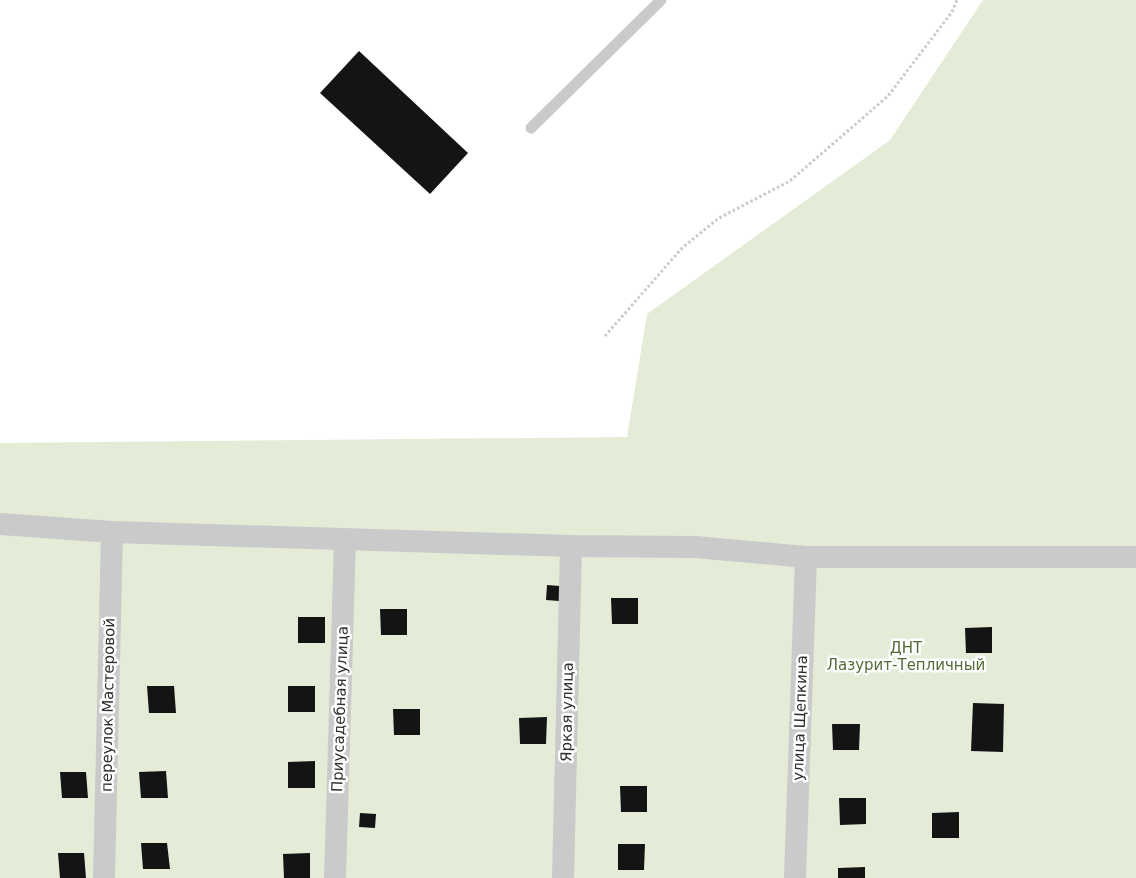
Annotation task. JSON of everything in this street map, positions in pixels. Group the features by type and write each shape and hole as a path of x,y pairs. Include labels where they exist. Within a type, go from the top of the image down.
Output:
{"street":[{"path":"0,524 112,532 345,540 696,547 806,557 1136,557"},
{"name":"переулок Мастеровой","path":"104,878 112,532"},
{"name":"Приусадебная улица","path":"335,878 345,540"},
{"name":"Яркая улица","path":"563,878 571,546"},
{"name":"улица Щепкина","path":"795,878 806,557"}],"lane":[{"path":"531,128 661,0"}],"path":[{"path":"605,336 682,248 719,218 790,181 888,96 952,12 957,0"}],"green space":[{"name":"ДНТ Лазурит-Тепличный","path":"983,0 1136,0 1136,878 0,878 0,443 627,437 647,314 890,140"}],"building":[{"path":"359,51 468,153 430,194 320,93"},
{"path":"547,585 560,586 559,601 546,600"},
{"path":"611,598 638,598 638,624 612,624"},
{"path":"380,609 407,609 407,635 381,635"},
{"path":"298,617 325,617 325,643 298,643"},
{"path":"992,627 992,653 966,653 965,628"},
{"path":"147,686 174,686 176,713 149,713"},
{"path":"288,686 315,686 315,712 288,712"},
{"path":"973,703 1004,704 1003,752 971,751"},
{"path":"393,709 420,709 420,735 394,735"},
{"path":"547,717 546,744 520,744 519,718"},
{"path":"832,724 860,724 859,750 833,750"},
{"path":"315,761 315,788 288,788 288,762"},
{"path":"166,771 168,798 141,798 139,772"},
{"path":"60,772 86,772 88,798 62,798"},
{"path":"620,786 647,786 647,812 621,812"},
{"path":"839,798 866,798 866,824 840,825"},
{"path":"959,812 959,838 932,838 932,813"},
{"path":"360,813 376,814 375,828 359,827"},
{"path":"141,843 167,843 170,869 143,869"},
{"path":"618,844 645,844 644,870 618,870"},
{"path":"58,853 84,853 86,878 60,878"},
{"path":"310,853 310,878 284,878 283,854"},
{"path":"865,867 865,878 838,878 838,868"}]}
